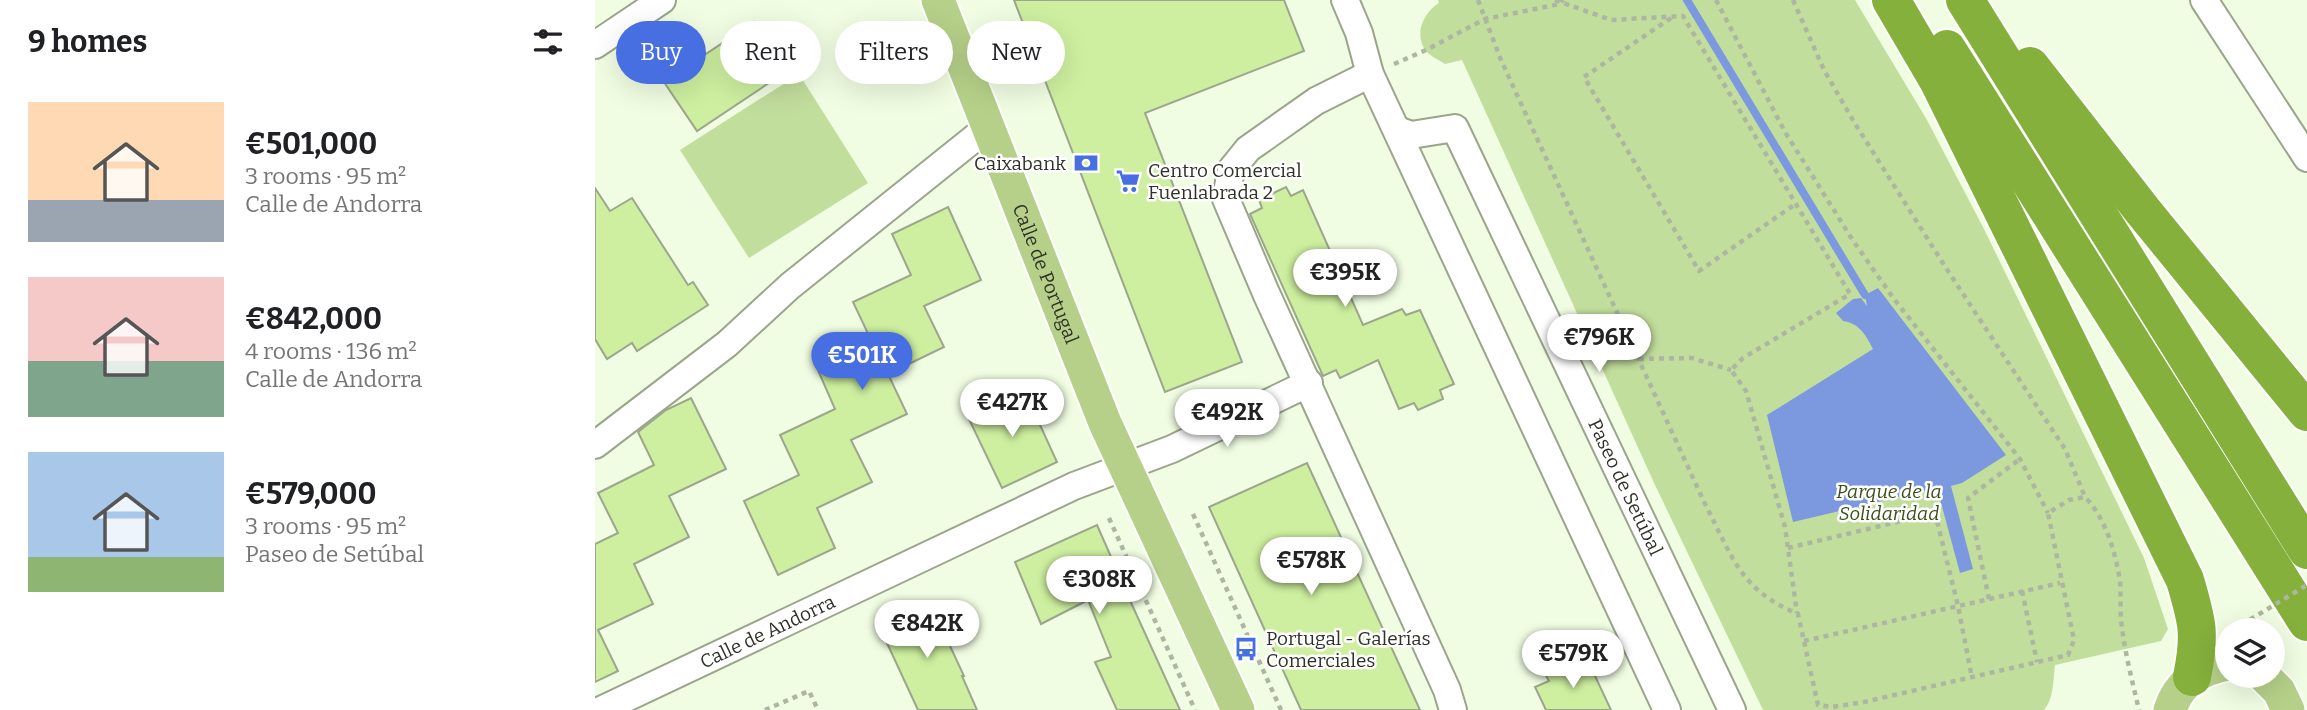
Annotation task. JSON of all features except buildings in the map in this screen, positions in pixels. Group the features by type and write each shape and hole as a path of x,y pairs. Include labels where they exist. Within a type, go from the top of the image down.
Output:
{"highway":[{"path":"1891,0 1939,82 2185,580 2197,623 2198,647 2192,677"},
{"path":"1917,0 2307,622"},
{"path":"1965,0 2307,550"},
{"path":"1980,0 2143,211 2307,412"}],"main road":[{"name":"Calle de Portugal","path":"938,0 1124,468 1238,710"},
{"path":"2170,710 2179,690 2192,677 2215,666"}],"street":[{"path":"595,45 662,0"},
{"path":"2204,0 2307,158"},
{"path":"1353,2 1370,74 1667,710"},
{"path":"1370,74 1316,101 1248,149 1231,170 1226,199 1266,293 1447,690 1453,710"},
{"path":"595,445 727,344 790,286 987,128"},
{"name":"Paseo de Setúbal","path":"1397,130 1411,135 1455,128 1732,710"},
{"path":"1124,468 1171,449 1308,383"},
{"name":"Calle de Andorra","path":"601,710 1074,486 1124,468"}],"path":[{"path":"1478,0 1500,60 1705,504 1741,573 1765,597 1798,614"},
{"path":"1639,359 1692,358 1731,370 1746,391 1785,527 1798,614 1819,707 1864,702 2068,655 2071,651 2074,640 2060,583 2048,513 2020,459 1895,299 1852,239 1785,132 1716,0"},
{"path":"1793,0 1824,70 1854,122 1945,268 2065,449 2085,497 2098,510 2112,545 2120,583 2121,618 2139,710"},
{"path":"1370,74 1426,50 1485,19 1559,1 1611,20 1683,16 1850,294 1743,358 1731,370"},
{"path":"1674,17 1584,77 1699,271 1797,203"},
{"path":"1989,599 1968,498 2020,459"},
{"path":"2048,513 2069,500 2085,497"},
{"path":"1788,548 1935,513 1972,678"},
{"path":"1193,514 1281,710"},
{"path":"1109,518 1195,710"},
{"path":"1804,641 2060,583"},
{"path":"2253,618 2307,585"},
{"path":"2022,591 2038,662"},
{"path":"765,710 809,691 818,710"}],"green space":[{"name":"Parque de la Solidaridad","path":"1438,0 1855,0 1927,120 1984,229 2144,558 2168,629 2161,641 2055,665 2051,695 2044,710 1763,710 1655,485 1462,60 1445,64 1428,53 1422,44 1422,24 1429,12 1439,3"},
{"path":"783,84 805,84 868,183 749,258 680,150"}],"water":[{"path":"1878,288 2006,455 1962,483 1951,486 1973,569 1960,573 1937,488 1793,522 1767,415 1873,349 1861,330 1843,321 1836,313 1853,299 1861,298 1867,306 1865,295"}],"waterway":[{"path":"1687,0 1865,295"}],"place":[{"name":"Caixabank","path":"1086,163"},
{"name":"Centro Comercial Fuenlabrada 2","path":"1128,181"},
{"name":"Portugal - Galerías Comerciales","path":"1246,649"}]}
